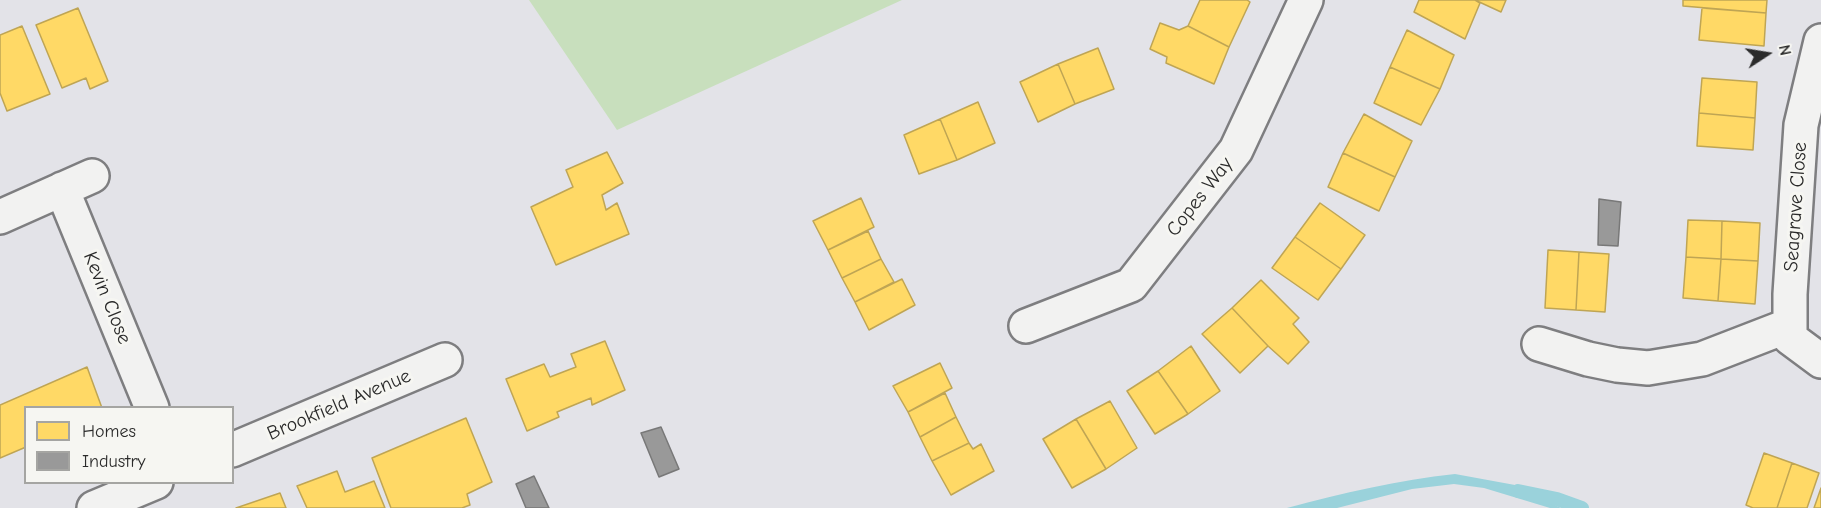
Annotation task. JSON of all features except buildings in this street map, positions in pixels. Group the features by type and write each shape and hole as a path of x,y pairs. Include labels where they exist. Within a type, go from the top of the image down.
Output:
{"street":[{"name":"Copes Way","path":"1026,326 1131,285 1236,150 1306,0"},
{"name":"Seagrave Close","path":"1821,40 1801,125 1790,294 1790,338 1821,361"},
{"name":"Kevin Close","path":"0,218 77,183 151,406"},
{"path":"1539,344 1598,361 1648,368 1702,358 1790,324"},
{"name":"Brookfield Avenue","path":"234,449 446,360"},
{"path":"94,508 154,484"}],"green space":[{"path":"529,0 902,0 617,130"}],"water":[{"path":"1455,474 1515,485 1561,508 1550,508 1484,488 1454,484 1412,489 1337,508 1287,508 1371,488"}],"waterway":[{"path":"1518,491 1557,499 1582,508"}]}
